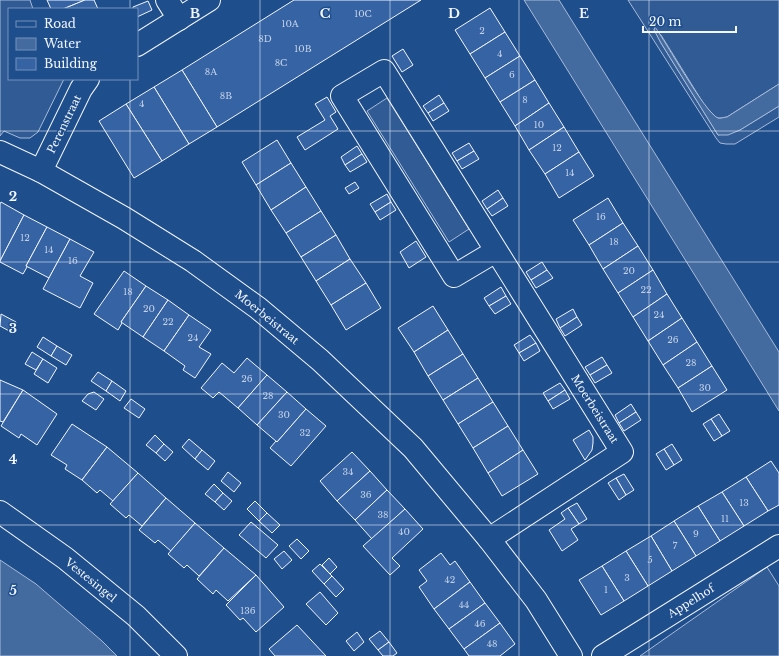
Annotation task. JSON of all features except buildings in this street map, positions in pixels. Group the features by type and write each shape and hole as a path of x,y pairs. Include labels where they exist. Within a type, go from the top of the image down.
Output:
{"street":[{"path":"167,0 178,19"},
{"path":"138,44 209,0"},
{"name":"Moerbeistraat","path":"489,539 622,452 384,71 342,96 454,276 496,251"},
{"name":"Perenstraat","path":"41,171 81,89 87,80"},
{"name":"Moerbeistraat","path":"0,152 41,171 124,218 194,261 258,308 320,360 413,448 489,539 536,600 571,656"},
{"name":"Vestesingel","path":"0,512 64,558 136,616 176,656"},
{"name":"Appelhof","path":"603,656 779,546"}],"shaded area":[{"path":"0,0 30,0 33,8 8,8 8,80 64,80 38,132 30,138 20,138 4,131 0,136"},
{"path":"628,0 779,0 779,84 727,117 717,118 705,106 661,35 654,29 661,43 718,135 740,130 779,106 779,117 735,144 720,143"},
{"path":"387,98 469,229 449,242 367,111"},
{"path":"767,567 779,586 779,656 640,656"}],"water":[{"path":"524,0 559,0 779,352 779,411"},
{"path":"655,27 704,104 718,118 727,117 779,84 779,106 740,130 728,135 718,135 661,43 654,30"},
{"path":"0,560 36,584 102,641 117,656 0,656"}]}
